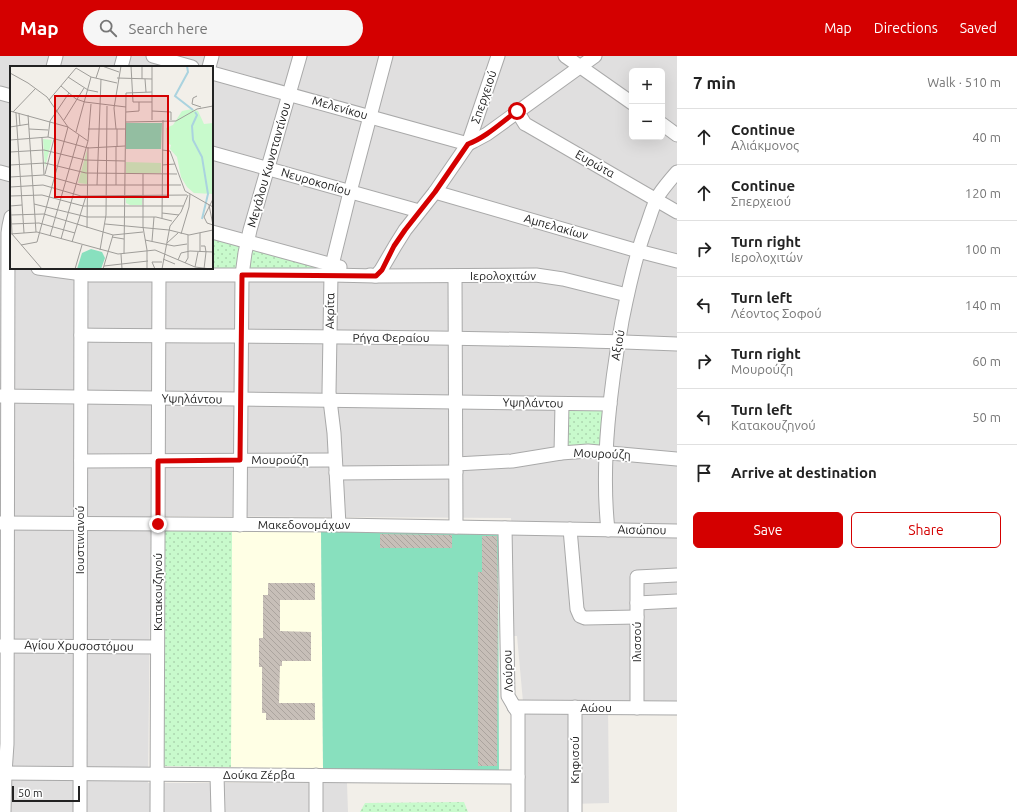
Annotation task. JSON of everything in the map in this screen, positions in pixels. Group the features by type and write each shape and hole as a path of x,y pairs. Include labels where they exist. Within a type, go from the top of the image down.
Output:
{"street":[{"path":"53,66 56,56"},
{"path":"121,66 124,56"},
{"path":"152,56 188,66"},
{"path":"209,66 212,56"},
{"name":"Μεγάλου Κωνσταντίνου","path":"240,525 242,275 247,242 300,56"},
{"name":"Ακρίτα","path":"339,525 336,466 331,400 329,392 331,270 386,56"},
{"name":"Σπερχειού","path":"376,276 382,270 394,246 405,230 435,192 468,144 498,56"},
{"path":"565,56 629,101"},
{"path":"468,144 486,134 595,56"},
{"name":"Μελενίκου","path":"213,72 468,144"},
{"path":"0,93 10,96"},
{"name":"Ευρώτα","path":"517,111 525,124 677,212"},
{"path":"665,126 677,135"},
{"name":"Νευροκοπίου","path":"213,153 419,211"},
{"path":"0,172 10,175"},
{"name":"Αξιού","path":"608,530 606,452 618,341 638,251 656,200 664,187 677,172"},
{"name":"Αμπελακίων","path":"435,192 677,261"},
{"path":"4,812 2,773 6,765 7,744 4,646 5,263 10,221"},
{"name":"Ιερολοχιτών","path":"213,232 331,270"},
{"name":"Ιερολοχιτών","path":"52,269 242,275 331,270 376,276 522,275 550,277 627,295"},
{"name":"Ιουστινιανού","path":"80,812 81,271"},
{"name":"Κατακουζηνού","path":"157,812 159,272"},
{"path":"455,276 456,527"},
{"name":"Ρήγα Φεραίου","path":"81,335 456,338 618,341 677,344"},
{"name":"Υψηλάντου","path":"4,396 610,404"},
{"path":"561,453 562,404"},
{"name":"Μουρούζη","path":"81,461 240,460 336,466 456,468 561,453 588,451 677,459"},
{"name":"Μακεδονομάχων","path":"4,523 339,525 608,530"},
{"name":"Λούρου","path":"505,528 508,696 518,713 518,812"},
{"path":"570,529 577,609 579,615 585,618 637,617"},
{"name":"Αισώπου","path":"608,530 677,531"},
{"name":"Ιλισσού","path":"637,708 637,577 677,576"},
{"path":"637,603 677,601"},
{"name":"Αγίου Χρυσοστόμου","path":"4,646 157,647"},
{"name":"Αώου","path":"514,707 677,708"},
{"name":"Κηφισού","path":"575,708 575,812"},
{"name":"Δούκα Ζέρβα","path":"2,773 518,777"},
{"path":"217,775 218,812"},
{"path":"316,775 316,812"}],"shaded area":[{"path":"0,56 677,56 677,703 608,703 609,803 569,804 569,812 524,812 523,702 517,636 514,636 511,518 151,516 148,783 347,783 348,812 0,812"},
{"path":"232,530 321,531 323,769 231,767"}],"green space":[{"path":"213,239 317,268 317,271 204,269 213,269"},
{"path":"565,408 605,409 602,447 564,449"},
{"path":"0,529 2,529 1,640 0,640"},
{"path":"164,530 232,530 231,767 162,766"},
{"path":"321,531 498,534 499,772 323,769"},
{"path":"464,802 468,812 360,812 365,803"}],"building":[{"path":"380,534 452,535 452,548 380,548"},
{"path":"482,536 497,536 497,766 478,766 478,572 482,572"},
{"path":"268,583 315,583 315,600 280,600 280,631 311,632 311,661 282,661 282,666 280,666 279,703 315,703 315,720 266,720 266,713 262,713 262,667 259,667 259,638 263,638 263,595 268,595"}],"route":[{"path":"158,524 158,461 240,460 242,275 376,276 382,270 394,246 405,230 435,192 468,144 486,134 517,111"}]}
